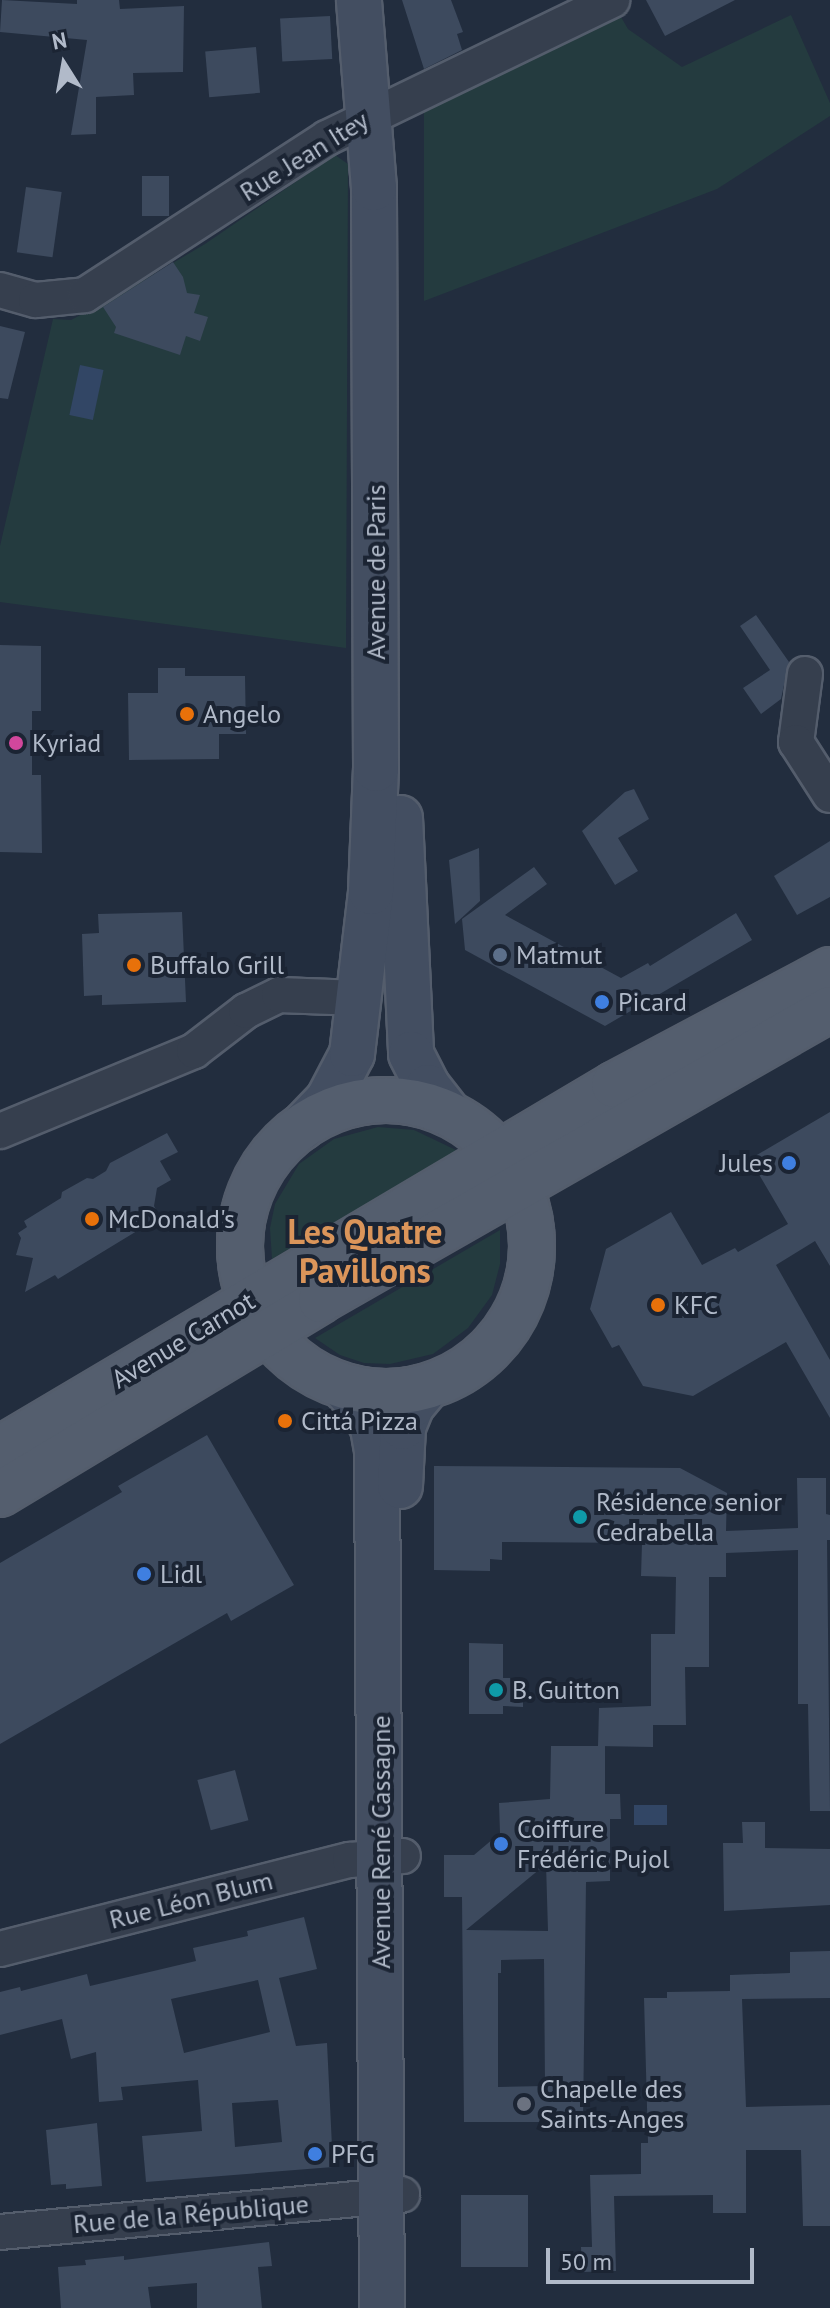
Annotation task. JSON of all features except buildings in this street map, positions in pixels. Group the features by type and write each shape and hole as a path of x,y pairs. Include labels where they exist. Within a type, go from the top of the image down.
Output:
{"main road":[{"name":"Avenue de Paris","path":"302,1127 328,1100 343,1077 352,1054 371,892 376,769 374,204 382,109 359,0"},
{"name":"Avenue de Paris","path":"381,0 399,789 411,1050 428,1087 449,1114"},
{"path":"510,1170 614,1085 830,970"},
{"path":"510,1170 830,1009"},
{"path":"374,1101 412,1103 449,1114 477,1131 510,1170 529,1210 533,1259 520,1308 491,1349 451,1378 427,1387 371,1392 343,1386 302,1366 259,1317 240,1252 246,1204 267,1161 302,1127 336,1109 374,1101"},
{"name":"Avenue Carnot","path":"0,1494 259,1317 366,1230 510,1170"},
{"name":"Avenue Carnot","path":"0,1449 259,1317 365,1274 510,1170"},
{"name":"Avenue René Cassagne","path":"343,1386 362,1407 373,1428 377,1451 392,1856"},
{"name":"Avenue René Cassagne","path":"382,2308 392,2195 392,1856 400,1448 408,1415 427,1387"},
{"name":"Avenue René Cassagne","path":"392,2195 403,2308"}],"street":[{"name":"Rue Jean Itey","path":"0,290 36,300 85,295 327,138 612,0"},
{"path":"805,674 796,742 830,795"},
{"path":"0,1131 194,1051 260,1002 296,993 359,998"},
{"name":"Rue Léon Blum","path":"0,1949 350,1860 392,1856"},
{"name":"Rue de la République","path":"0,2232 392,2195"}],"green space":[{"path":"791,15 830,103 830,116 717,189 424,301 424,112 621,17 628,29 682,67"},
{"path":"335,155 348,164 346,648 0,602 0,546 53,319 71,320 129,289 205,244"},
{"path":"378,1127 414,1130 458,1151 272,1259 270,1228 275,1204 299,1164 334,1139"},
{"path":"500,1230 500,1264 492,1295 468,1328 433,1354 390,1364 364,1363 340,1355 315,1338"}],"water":[{"path":"80,365 103,370 93,420 69,415"},
{"path":"634,1805 667,1805 667,1825 634,1825"}],"place":[{"name":"Angelo","path":"187,714"},
{"name":"Kyriad","path":"16,743"},
{"name":"Matmut","path":"500,955"},
{"name":"Buffalo Grill","path":"134,965"},
{"name":"Picard","path":"602,1002"},
{"name":"Jules","path":"789,1163"},
{"name":"McDonald's","path":"92,1219"},
{"name":"KFC","path":"658,1305"},
{"name":"Cittá Pizza","path":"285,1421"},
{"name":"Résidence senior Cedrabella","path":"580,1517"},
{"name":"Lidl","path":"144,1574"},
{"name":"B. Guitton","path":"496,1690"},
{"name":"Coiffure Frédéric Pujol","path":"501,1844"},
{"name":"Chapelle des Saints-Anges","path":"524,2104"},
{"name":"PFG","path":"315,2154"}],"district":[{"name":"Les Quatre Pavillons","path":"365,1250"}]}
